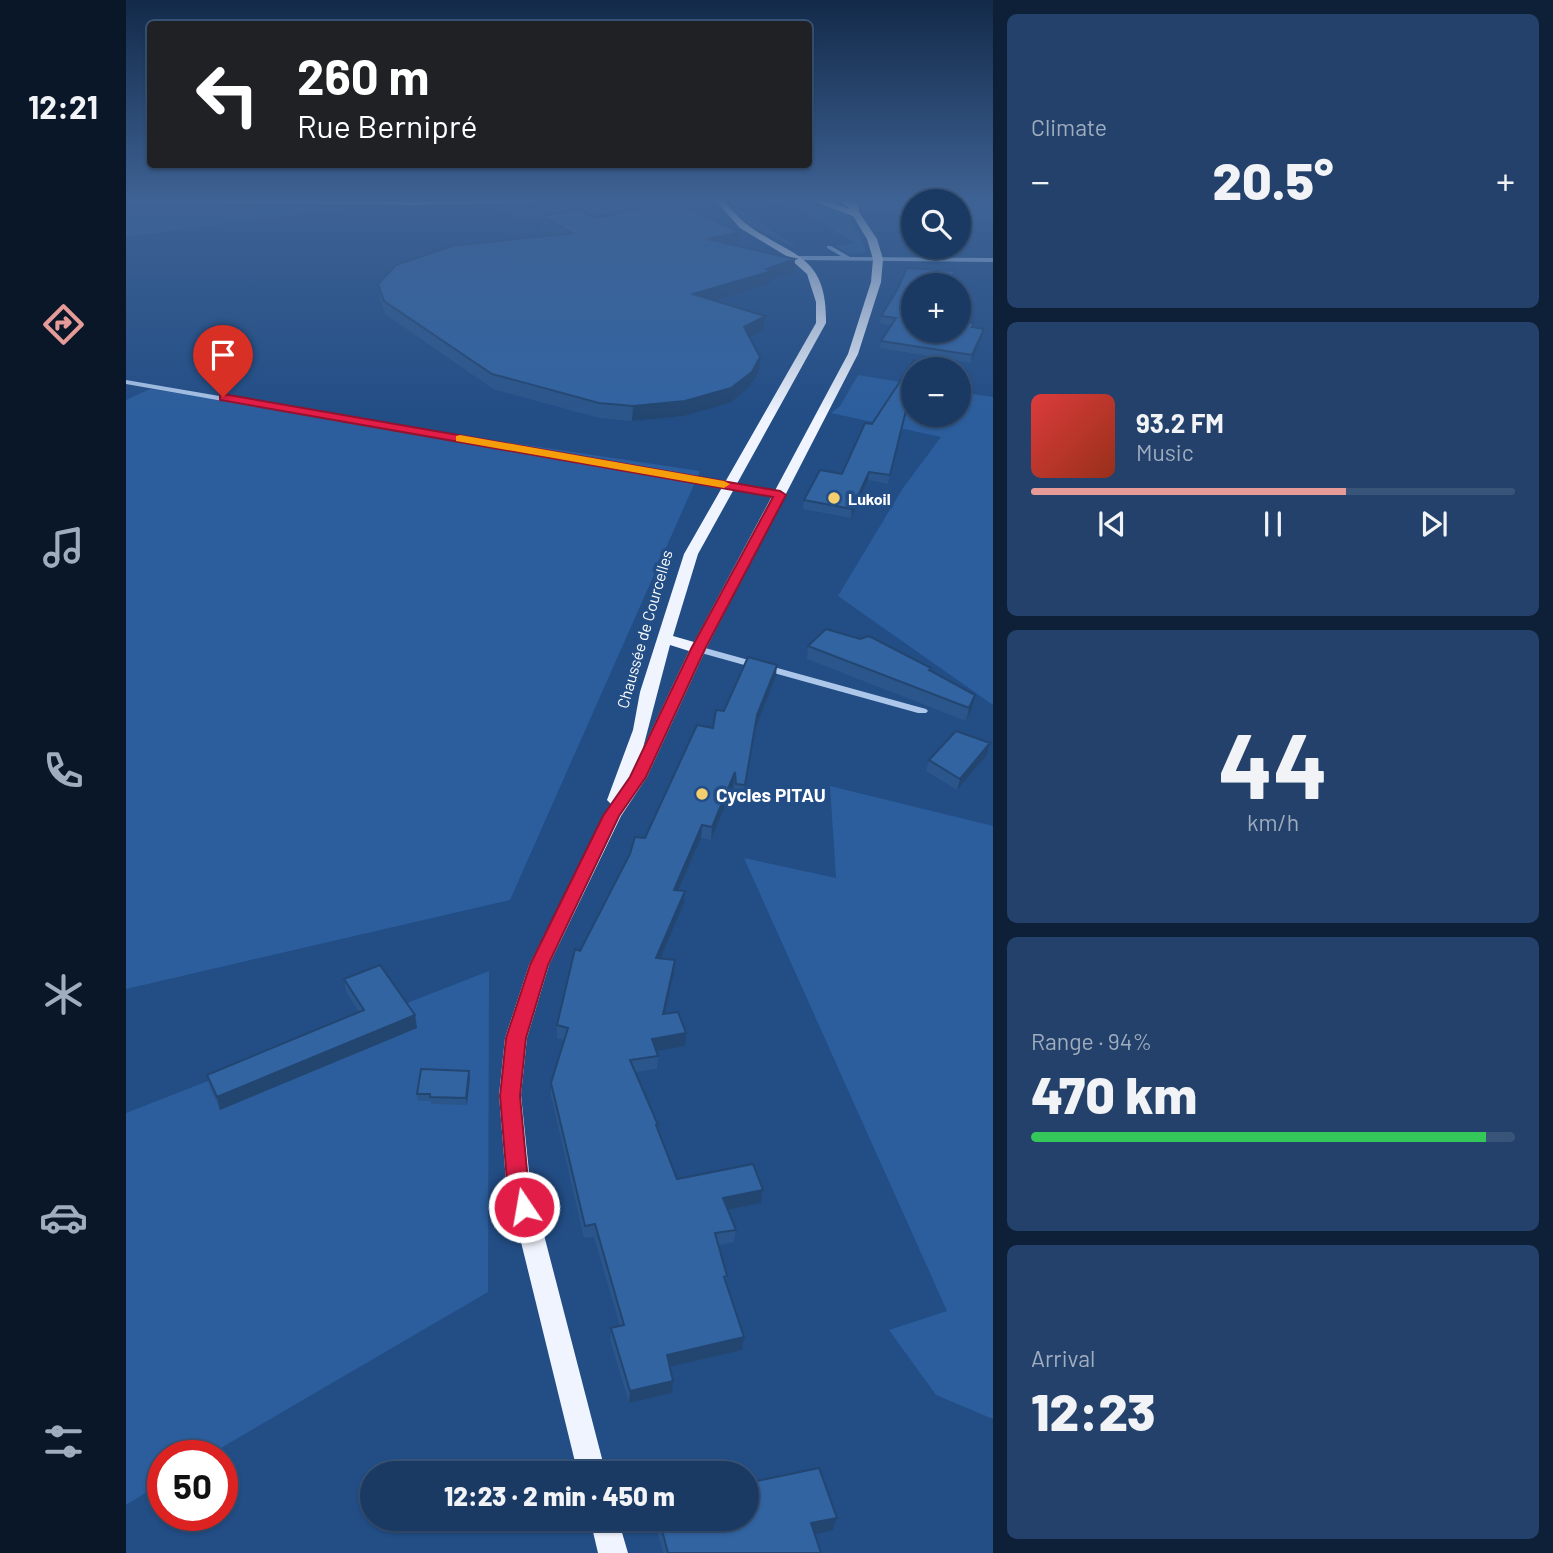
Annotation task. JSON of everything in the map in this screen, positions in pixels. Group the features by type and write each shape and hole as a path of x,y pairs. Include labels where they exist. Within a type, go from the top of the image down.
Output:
{"main road":[{"name":"Chaussée de Courcelles","path":"611,816 640,730 648,692 691,554 821,323 823,298 809,271"},
{"name":"Chaussée de Courcelles","path":"589,1461 518,1181 510,1096 516,1038 539,965 611,816 638,777 698,649 853,354 877,271"},
{"path":"665,638 698,649"},
{"path":"607,1531 613,1553"}],"street":[{"path":"126,382 780,495"},
{"path":"698,649 922,711"}],"shaded area":[{"path":"858,375 901,382 901,427 971,427 971,394 993,397 993,705 838,596 903,488 941,437 831,413 840,406"},
{"path":"150,389 700,471 510,900 126,989 126,400"},
{"path":"830,786 993,826 993,1419 936,1395 889,1330 947,1311 744,858 836,878"},
{"path":"489,971 488,1292 234,1440 147,1440 147,1492 126,1505 126,1113"}],"building":[{"path":"390,271 770,271 693,294 765,316 744,327 760,357 752,372 731,388 685,401 633,406 599,403 492,374 384,301 378,284"},
{"path":"905,271 954,273 905,273"},
{"path":"901,281 901,343 971,343 971,323 974,323 972,327 984,329 972,355 881,341 896,318 881,316"},
{"path":"901,380 902,427 890,475 869,472 852,509 804,500 820,470 842,474 865,423 872,424"},
{"path":"826,629 860,639 869,636 931,668 929,670 975,695 969,708 808,646"},
{"path":"748,657 777,665 757,715 745,785 736,784 735,772 712,827 702,825 674,890 685,891 656,958 675,960 663,1014 678,1012 686,1033 652,1039 658,1056 630,1060 658,1125 677,1179 753,1164 763,1190 723,1198 736,1230 715,1233 727,1276 724,1277 744,1337 667,1355 673,1381 630,1391 611,1328 624,1325 595,1224 585,1226 551,1083 568,1028 557,1025 575,949 580,951 630,854 635,837 645,838 697,725 713,728 716,710 724,711"},
{"path":"956,731 990,743 960,779 929,760"},
{"path":"380,965 415,1015 217,1097 207,1075 364,1010 344,979"},
{"path":"421,1069 469,1071 466,1098 417,1094"},
{"path":"819,1468 837,1518 811,1523 821,1553 668,1553 662,1531 759,1531 759,1480"}],"slow traffic":[{"path":"460,438 724,484"}],"place":[{"name":"Lukoil","path":"834,498"},
{"name":"Cycles PITAU","path":"702,794"}],"route":[{"path":"223,397 780,495 698,649 638,777 611,816 539,965 516,1038 510,1096 518,1181 524,1207"}]}
